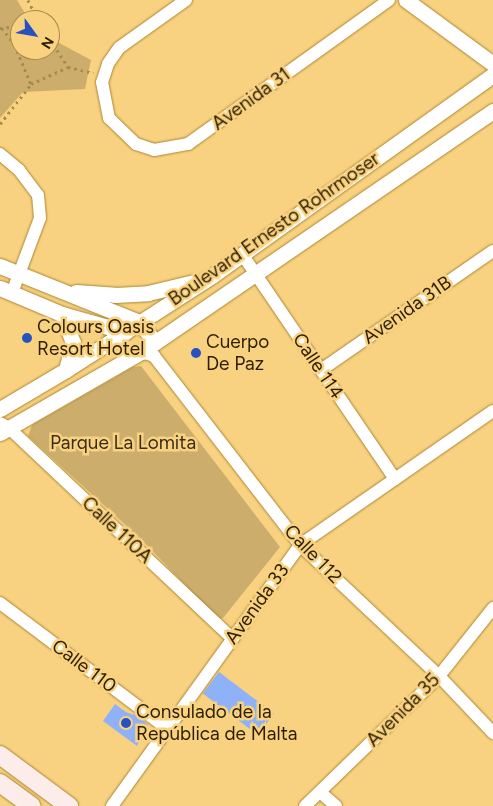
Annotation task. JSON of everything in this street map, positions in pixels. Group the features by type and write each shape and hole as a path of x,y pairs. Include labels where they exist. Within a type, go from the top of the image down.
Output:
{"main road":[{"path":"0,755 69,806"},
{"path":"0,783 32,806"}],"street":[{"path":"104,75 119,48 186,0"},
{"name":"Avenida 31","path":"104,75 103,95 109,118 136,144 154,150 188,144 389,0"},
{"path":"406,0 493,64"},
{"name":"Boulevard Ernesto Rohrmoser","path":"0,409 66,370 212,276 493,75"},
{"name":"Boulevard Ernesto Rohrmoser","path":"3,428 150,350 255,273 493,111"},
{"path":"0,154 19,170 38,195 40,218 20,275 6,291 62,314 125,332"},
{"name":"Avenida 31B","path":"321,370 493,251"},
{"name":"Calle 114","path":"242,254 395,479"},
{"path":"0,266 140,322"},
{"path":"50,287 82,293 148,293 212,276"},
{"path":"62,314 73,342 66,370"},
{"name":"Calle 112","path":"140,322 150,350"},
{"name":"Calle 112","path":"125,332 150,350 300,545 439,676 493,733"},
{"name":"Avenida 33","path":"112,806 300,545 493,411"},
{"name":"Calle 110A","path":"3,428 232,638"},
{"name":"Calle 110","path":"0,603 168,728"},
{"name":"Avenida 35","path":"305,806 439,676 493,608"},
{"path":"320,792 336,806"}],"path":[{"path":"1,28 10,39"},
{"path":"60,55 68,67"},
{"path":"21,60 31,84"},
{"path":"0,124 31,84 68,67 104,75"}],"green space":[{"path":"0,0 17,0 23,10 10,10 10,60 60,60 60,43 91,60 85,89 23,92 0,118"},
{"name":"Parque La Lomita","path":"141,366 280,547 223,618 217,618 142,540 28,436 32,425 133,367"}],"building":[{"path":"219,672 274,714 258,735 203,694"},
{"path":"115,704 126,712 134,715 135,712 148,725 137,746 103,721"}],"place":[{"name":"Colours Oasis Resort Hotel","path":"27,338"},
{"name":"Cuerpo De Paz","path":"196,353"},
{"name":"Consulado de la República de Malta","path":"126,723"}]}
